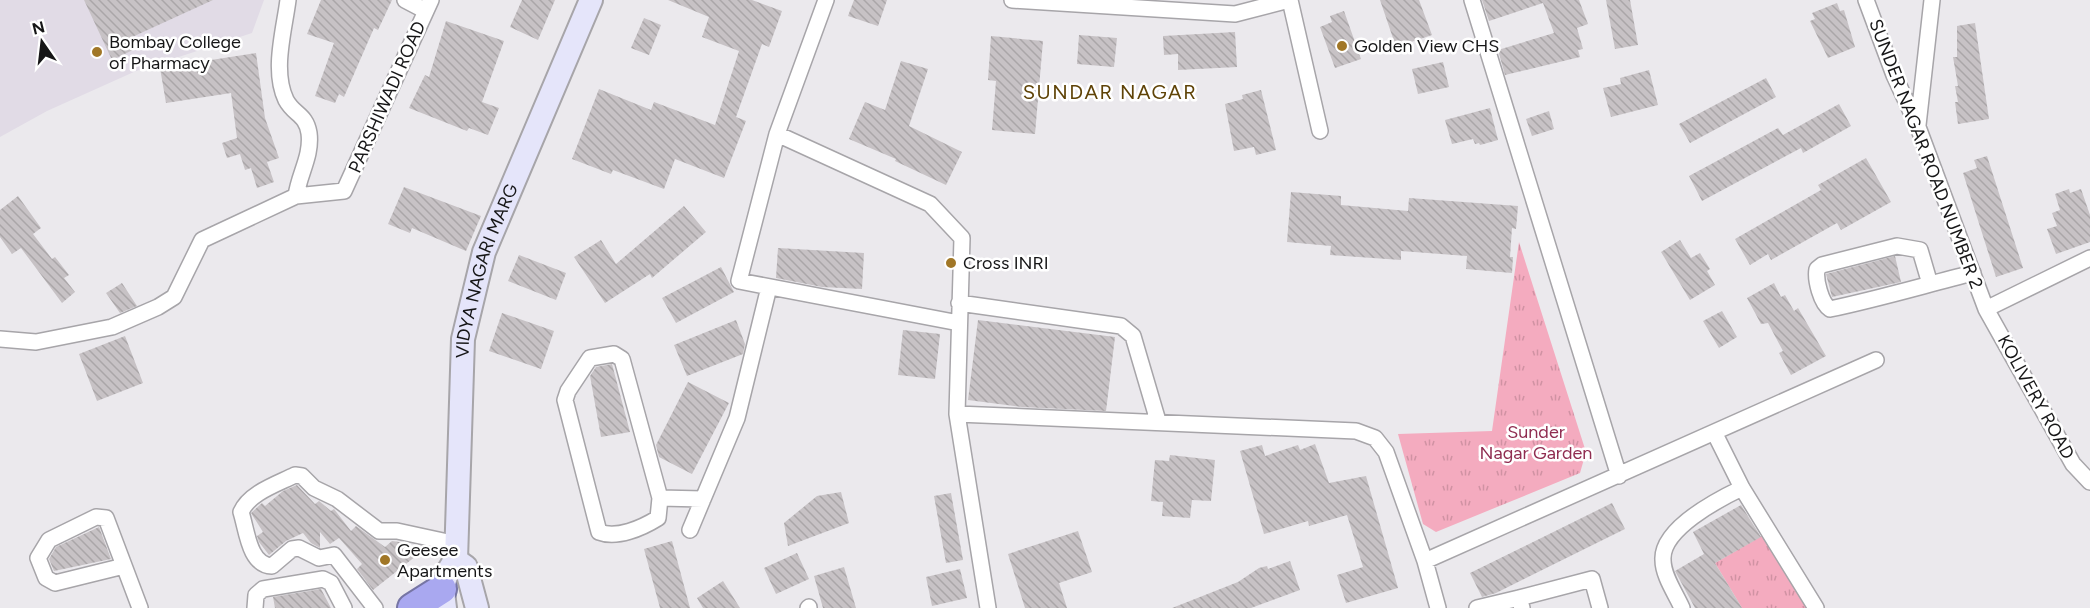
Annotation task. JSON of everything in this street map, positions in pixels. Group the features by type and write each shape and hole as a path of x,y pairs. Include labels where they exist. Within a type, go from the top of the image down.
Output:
{"highway":[{"path":"412,608 443,598"}],"main road":[{"name":"VIDYA NAGARI MARG","path":"443,598 448,568 457,552 463,339 474,285 484,252 591,0"},
{"path":"457,552 466,567 477,608"}],"street":[{"path":"288,0 279,70 280,85 288,103 305,119 309,135 308,160 296,196"},
{"path":"405,0 428,5"},
{"path":"826,0 777,134 739,281 959,323"},
{"path":"1012,0 1235,14 1289,0 1320,131"},
{"path":"1472,0 1619,476"},
{"name":"SUNDER NAGAR ROAD NUMBER 2","path":"1866,0 1894,75 1918,127 1986,309"},
{"path":"1918,127 1932,0"},
{"name":"PARSHIWADI ROAD","path":"0,339 36,342 112,327 158,308 174,297 202,240 296,196 344,191 428,5"},
{"path":"777,134 930,204 962,238 957,414 988,608"},
{"path":"1930,284 1920,250 1897,246 1822,265 1817,269 1816,274 1824,304 1830,309 1930,284 1973,273"},
{"path":"1986,309 2090,258"},
{"path":"690,530 737,418 769,287"},
{"path":"959,303 1121,326 1133,336 1158,421"},
{"name":"KOLIVERY ROAD","path":"1986,309 2073,464 2090,482"},
{"path":"614,354 622,359 660,498 658,519 646,526 609,536 599,532 565,400 568,391 590,358 614,354"},
{"path":"1425,561 1715,434 1876,360"},
{"path":"957,414 1356,431 1375,438 1386,452 1425,561 1438,608"},
{"path":"1715,434 1742,488 1816,608"},
{"path":"375,608 334,555 326,554 319,558 299,548 292,549 272,566 263,566 256,560 241,512 243,506 259,493 296,475 302,476 314,488 337,499 379,531 397,531 457,552"},
{"path":"1682,608 1663,560 1668,541 1707,505 1742,488"},
{"path":"660,498 703,499"},
{"path":"124,566 55,583 46,578 38,558 49,540 96,517 106,519 124,566 140,608"},
{"path":"255,608 256,595 263,589 323,579 331,583 344,608"},
{"path":"1477,608 1521,603 1592,579 1600,608"}],"shaded area":[{"name":"Bombay College of Pharmacy","path":"0,0 264,0 252,33 136,71 47,111 0,137"}],"green space":[{"name":"Sunder Nagar Garden","path":"1519,242 1586,452 1580,473 1436,532 1423,524 1398,434 1492,431"},
{"path":"1765,534 1807,608 1742,608 1715,563"}],"building":[{"name":"Bombay College of Pharmacy","path":"84,0 213,0 130,38 135,49 112,60"},
{"path":"321,0 392,0 378,30 374,28 344,97 339,94 335,103 315,96 334,43 307,34"},
{"path":"522,0 555,0 538,40 510,27"},
{"path":"668,0 752,0 782,11 769,47 762,44 736,117 746,121 724,178 675,159 664,189 613,170 611,174 572,159 599,89 651,110 654,102 715,125 739,51 702,37 709,17"},
{"path":"854,0 887,0 878,26 848,16"},
{"path":"1380,0 1419,0 1432,35 1396,47"},
{"path":"1482,0 1579,0 1588,24 1577,28 1583,49 1578,50 1580,57 1505,75 1498,50 1554,33 1543,3 1489,21"},
{"path":"1606,0 1630,0 1638,45 1615,49"},
{"path":"1837,3 1840,11 1844,10 1855,47 1828,58 1810,21 1815,19 1812,13"},
{"name":"Golden View CHS","path":"1344,11 1361,59 1335,68 1320,27 1332,22 1330,16"},
{"path":"644,18 661,25 649,55 631,48"},
{"path":"446,21 504,41 482,102 499,108 488,135 469,128 467,131 409,108 425,75 429,77"},
{"path":"1975,23 1989,119 1958,124 1955,86 1958,86 1953,57 1957,57 1957,26"},
{"path":"1235,32 1237,67 1178,70 1178,54 1164,55 1163,36"},
{"path":"1079,35 1117,38 1114,67 1077,64"},
{"path":"991,36 1043,41 1035,134 992,130 996,81 988,80"},
{"path":"256,53 265,118 279,158 267,162 274,182 257,188 251,168 245,170 240,154 227,158 222,143 237,138 231,93 166,103 160,68"},
{"path":"901,61 928,69 909,126 962,152 946,185 895,161 896,159 849,139 865,102 885,110"},
{"path":"1443,62 1449,87 1418,94 1412,69"},
{"path":"1649,70 1658,105 1611,117 1603,88 1621,84 1620,78"},
{"path":"1766,78 1776,97 1690,143 1679,124"},
{"path":"1261,90 1276,150 1256,155 1254,147 1234,151 1225,104 1243,99 1242,95"},
{"path":"1839,104 1851,126 1803,153 1801,148 1702,201 1689,176 1778,128 1783,135"},
{"path":"1490,108 1498,140 1480,145 1475,144 1473,139 1452,144 1445,120"},
{"path":"1549,111 1554,129 1532,136 1526,119"},
{"path":"1987,156 2023,268 1996,277 1963,173 1977,168 1974,160"},
{"path":"1866,158 1891,202 1841,230 1837,223 1771,260 1768,254 1750,265 1735,239 1821,190 1818,185"},
{"path":"404,187 481,216 466,251 412,228 410,233 388,224"},
{"path":"2069,189 2070,193 2081,189 2090,215 2090,242 2056,254 2047,229 2057,226 2052,213 2060,210 2055,194"},
{"path":"1291,192 1341,196 1341,205 1408,211 1409,198 1518,206 1516,229 1512,228 1510,257 1513,257 1512,273 1466,269 1467,256 1401,251 1401,260 1330,255 1331,246 1287,242"},
{"path":"18,196 41,228 33,234 52,259 55,257 69,275 64,278 75,292 62,303 21,248 12,254 0,237 0,210"},
{"path":"684,206 706,232 652,278 650,274 605,303 574,257 601,240 616,264"},
{"path":"1680,240 1691,258 1700,253 1710,269 1707,271 1715,285 1690,300 1661,252"},
{"path":"778,248 864,253 862,289 822,287 776,278"},
{"path":"519,255 566,273 556,300 508,281"},
{"path":"1895,256 1901,282 1832,297 1826,274"},
{"path":"721,267 734,292 676,323 662,298"},
{"path":"122,283 137,306 120,313 106,293"},
{"path":"1774,283 1781,297 1785,295 1794,311 1798,308 1826,356 1791,375 1779,353 1783,351 1768,323 1761,324 1747,298"},
{"path":"1722,311 1737,337 1719,348 1703,321"},
{"path":"502,313 554,331 541,369 489,351"},
{"path":"736,320 745,344 743,354 687,376 674,345"},
{"path":"978,320 1115,337 1106,411 1022,407 968,400"},
{"path":"903,330 940,334 935,379 898,375"},
{"path":"125,336 143,383 97,401 79,354"},
{"path":"612,364 630,432 601,437 590,376 596,367"},
{"path":"688,382 729,403 692,474 659,457 656,445"},
{"path":"1315,444 1329,483 1366,476 1398,588 1346,603 1337,575 1363,567 1347,515 1309,526 1308,521 1264,534 1240,451 1262,445 1265,456 1298,445 1300,450"},
{"path":"1170,455 1215,460 1211,501 1192,500 1190,518 1162,516 1163,502 1151,501 1155,460 1169,461"},
{"path":"297,485 315,504 319,501 331,511 334,509 351,531 356,526 385,547 392,541 406,543 416,556 373,590 357,569 362,564 339,538 330,544 320,532 320,548 311,543 303,533 286,541 269,555 259,542 257,536 263,532 251,513 262,503 265,506 283,491"},
{"path":"841,492 849,523 788,546 784,523 817,496"},
{"path":"951,493 963,560 946,563 934,496"},
{"path":"1612,503 1625,529 1496,593 1482,597 1470,573"},
{"path":"1741,505 1761,537 1715,563 1742,608 1695,608 1675,571 1704,554 1693,532"},
{"path":"99,527 111,559 54,571 49,559 56,547"},
{"path":"1078,531 1092,572 1059,583 1067,608 1025,608 1008,554"},
{"path":"672,541 690,608 660,608 644,549"},
{"path":"797,553 809,579 776,594 764,568"},
{"path":"1290,561 1300,590 1251,608 1172,608 1238,582 1259,568 1267,566 1268,569"},
{"path":"844,567 856,608 823,608 814,576"},
{"path":"960,569 967,598 932,606 926,577"},
{"path":"723,581 740,608 703,608 697,598"},
{"path":"321,589 331,608 275,608 273,597"}],"place":[{"name":"Golden View CHS","path":"1342,46"},
{"name":"Bombay College of Pharmacy","path":"97,52"},
{"name":"Cross INRI","path":"951,263"},
{"name":"Geesee Apartments","path":"385,560"}],"district":[{"name":"SUNDAR NAGAR","path":"1110,92"}]}
